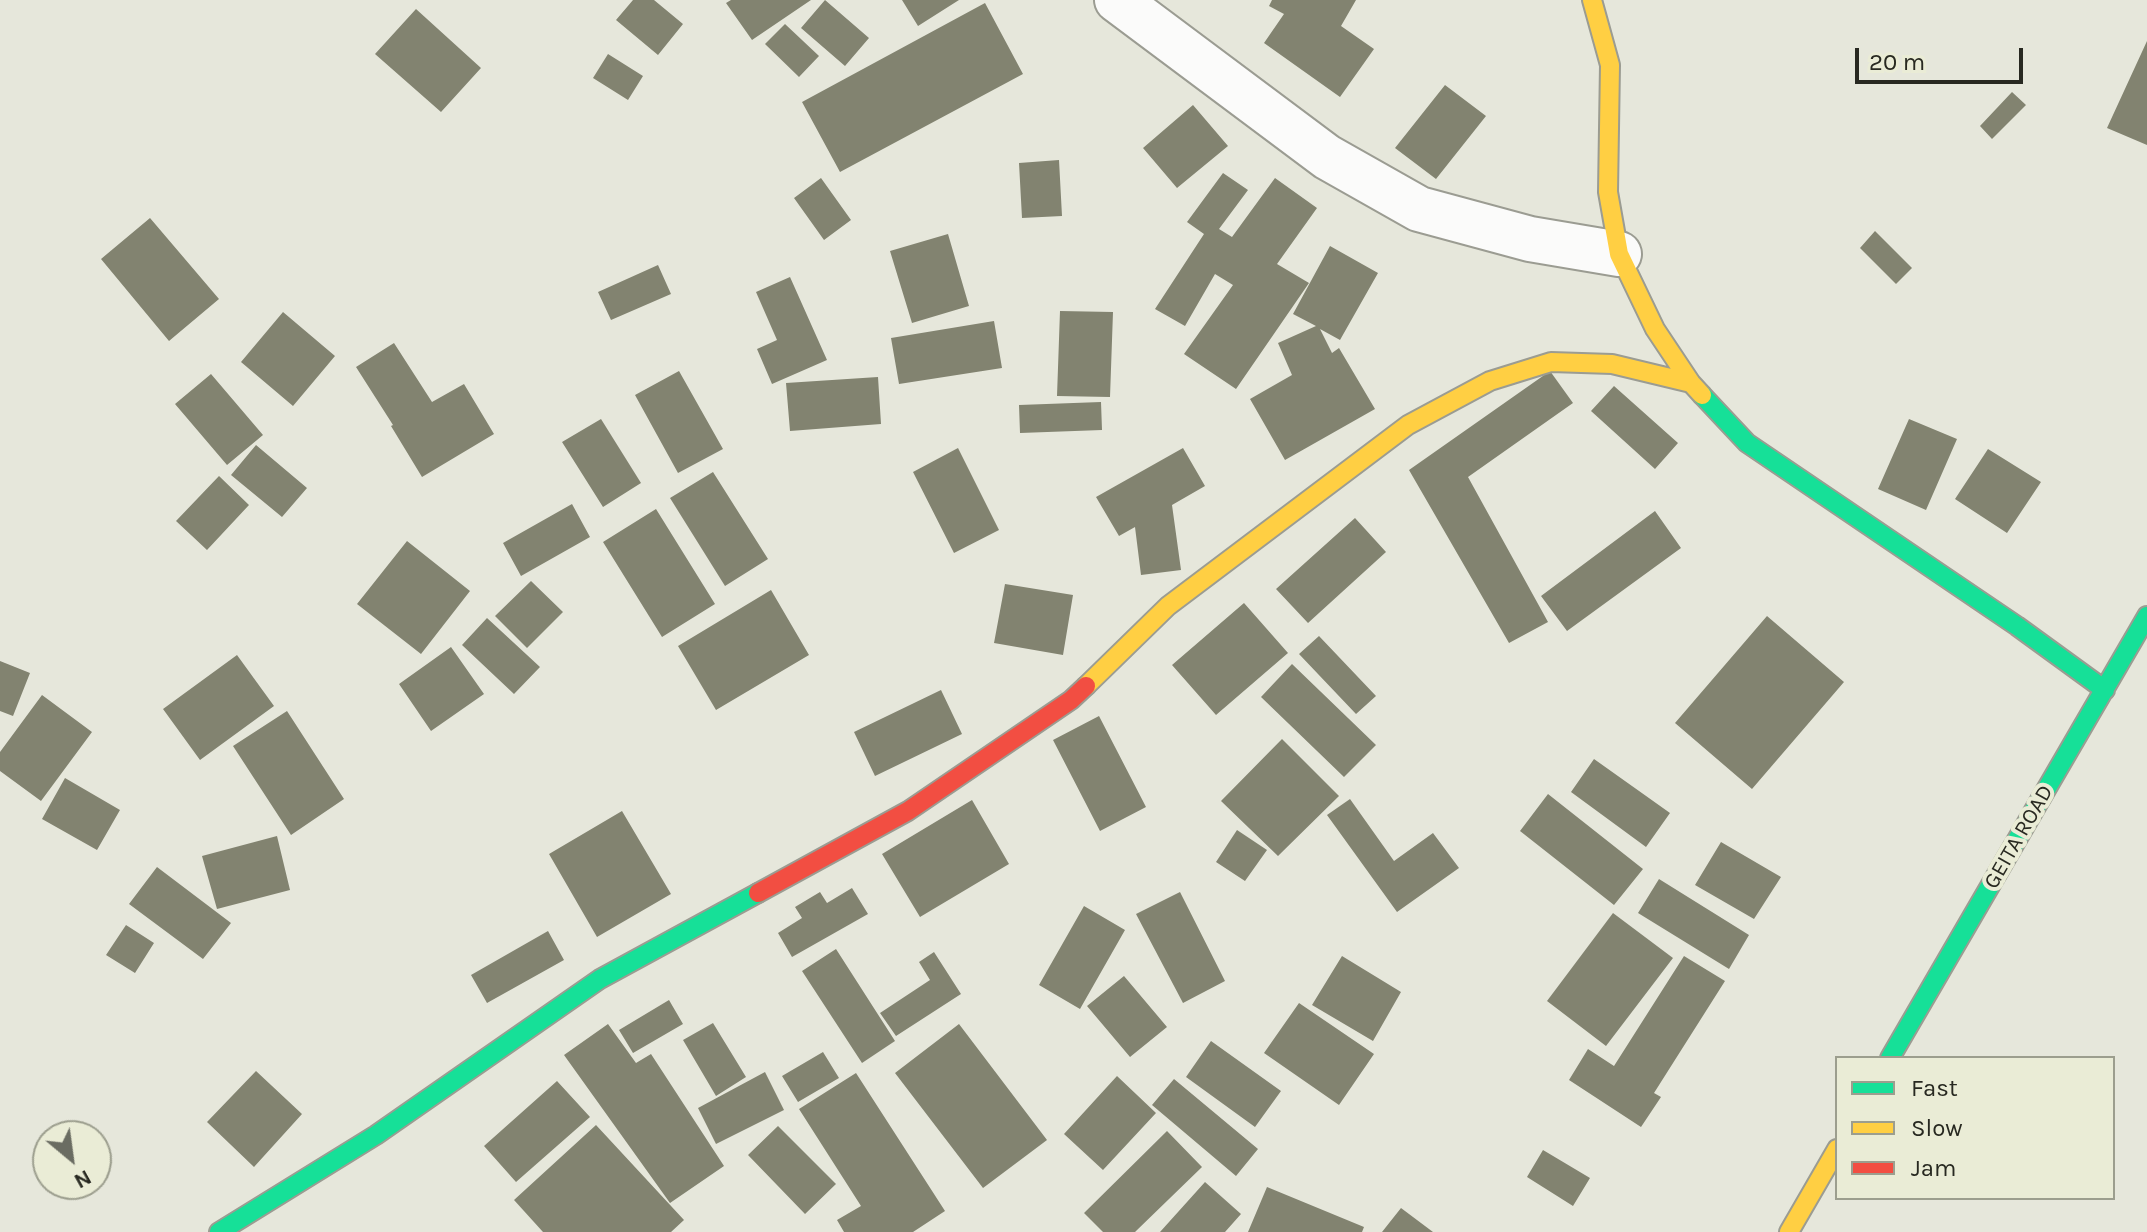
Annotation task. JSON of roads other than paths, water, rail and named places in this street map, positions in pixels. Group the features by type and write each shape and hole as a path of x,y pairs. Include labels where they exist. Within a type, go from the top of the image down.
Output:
{"main road":[{"path":"1592,0 1610,65 1608,192 1619,254 1655,329 1691,383 1747,443 2017,626 2105,690"},
{"path":"219,1232 376,1135 600,979 908,811 1071,700 1168,606 1408,425 1490,381 1551,362 1612,364 1691,383"},
{"name":"GEITA ROAD","path":"1891,1056 2147,616"},
{"path":"1789,1232 1835,1152"}],"street":[{"path":"1117,0 1327,157 1419,209 1530,239 1619,254"}]}
